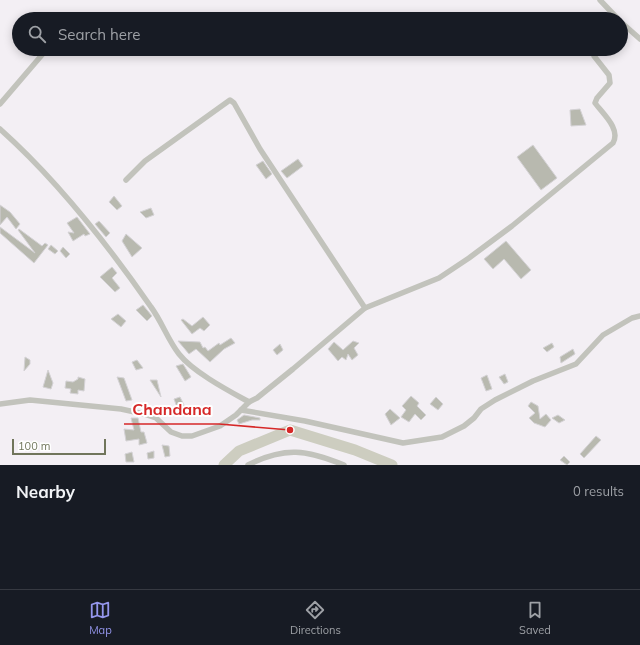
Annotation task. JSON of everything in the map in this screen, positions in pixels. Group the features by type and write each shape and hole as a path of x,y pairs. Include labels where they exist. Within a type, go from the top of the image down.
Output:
{"street":[{"path":"600,0 611,12"},
{"path":"628,28 640,39"},
{"path":"0,104 41,56"},
{"path":"0,404 30,400 65,402 144,414 156,418 171,432 182,436 192,436 220,426 293,369 365,308 440,278 470,258 512,226 613,142 616,137 616,131 595,103 597,98 610,83 609,75 594,56"},
{"path":"126,180 145,161 230,100 234,103 260,150 365,308"},
{"path":"0,129 46,172 152,308 180,355 209,378 249,402"},
{"path":"241,410 305,421 403,443 442,437 464,426 482,409 495,400 533,381 576,364 603,335 632,318 640,316"},
{"path":"248,465 275,455 295,451 312,453 344,465"}],"building":[{"path":"580,109 586,125 571,126 570,110"},
{"path":"533,145 557,178 541,190 517,157"},
{"path":"298,159 303,166 287,178 281,171"},
{"path":"263,161 272,174 266,179 256,165"},
{"path":"114,196 122,206 117,210 109,202"},
{"path":"0,205 10,212 20,224 16,229 7,217 0,225"},
{"path":"151,208 154,215 146,218 140,212"},
{"path":"77,217 90,234 85,236 84,234 73,241 68,232 74,233 67,223"},
{"path":"99,221 110,233 106,237 95,224"},
{"path":"0,227 35,253 18,230 19,229 42,246 45,243 48,245 34,263 0,233"},
{"path":"126,234 142,248 132,257 122,241"},
{"path":"506,241 531,270 521,279 504,259 493,269 484,259"},
{"path":"51,245 58,251 55,254 48,249"},
{"path":"63,247 70,254 66,258 60,251"},
{"path":"112,267 117,273 112,278 120,288 115,292 100,277"},
{"path":"143,305 152,316 147,321 136,310"},
{"path":"118,314 126,321 121,327 111,319"},
{"path":"203,317 210,325 204,331 200,328 192,334 181,320 183,319 192,326"},
{"path":"231,338 235,343 224,349 210,362 196,349 189,354 178,341 200,342 203,348 205,347 208,351 219,343 220,345"},
{"path":"353,341 359,343 354,348 358,355 352,360 348,354 346,360 342,357 338,361 328,349 334,342 343,350"},
{"path":"552,343 554,347 547,352 543,348"},
{"path":"280,344 283,350 277,355 273,350"},
{"path":"573,349 575,354 561,363 560,357"},
{"path":"25,357 30,360 30,364 24,371"},
{"path":"137,360 143,368 136,370 132,362"},
{"path":"183,364 191,377 185,381 176,366"},
{"path":"48,370 53,383 51,389 43,387"},
{"path":"505,374 508,382 504,384 499,377"},
{"path":"487,375 492,389 486,391 481,378"},
{"path":"78,377 85,379 84,391 78,390 78,394 70,393 71,389 65,388 66,381 73,382 78,379"},
{"path":"117,377 124,378 132,400 126,401"},
{"path":"150,380 157,380 161,397"},
{"path":"411,396 419,403 417,406 426,415 421,420 415,414 409,422 401,417 406,410 402,406"},
{"path":"180,397 185,407 178,410 174,399"},
{"path":"436,397 443,404 438,410 430,404"},
{"path":"531,402 538,406 540,419 546,414 551,420 545,427 534,423 529,418 535,413 528,406"},
{"path":"390,409 400,418 391,425 385,414"},
{"path":"244,415 260,418 260,420 252,420 239,424 237,420"},
{"path":"558,415 565,420 559,423 552,418"},
{"path":"131,418 138,418 141,432 144,432 147,443 139,445 139,439 126,441 124,429 134,430"},
{"path":"596,436 601,440 584,458 580,454"},
{"path":"162,445 169,446 170,456 165,457"},
{"path":"154,451 154,458 148,459 147,453"},
{"path":"132,452 134,462 126,462 125,454"},
{"path":"564,456 570,462 567,465 560,460"}],"waterway":[{"path":"224,465 239,451 290,430 355,450 392,465"}],"place":[{"name":"Chandana","path":"290,430"}]}
